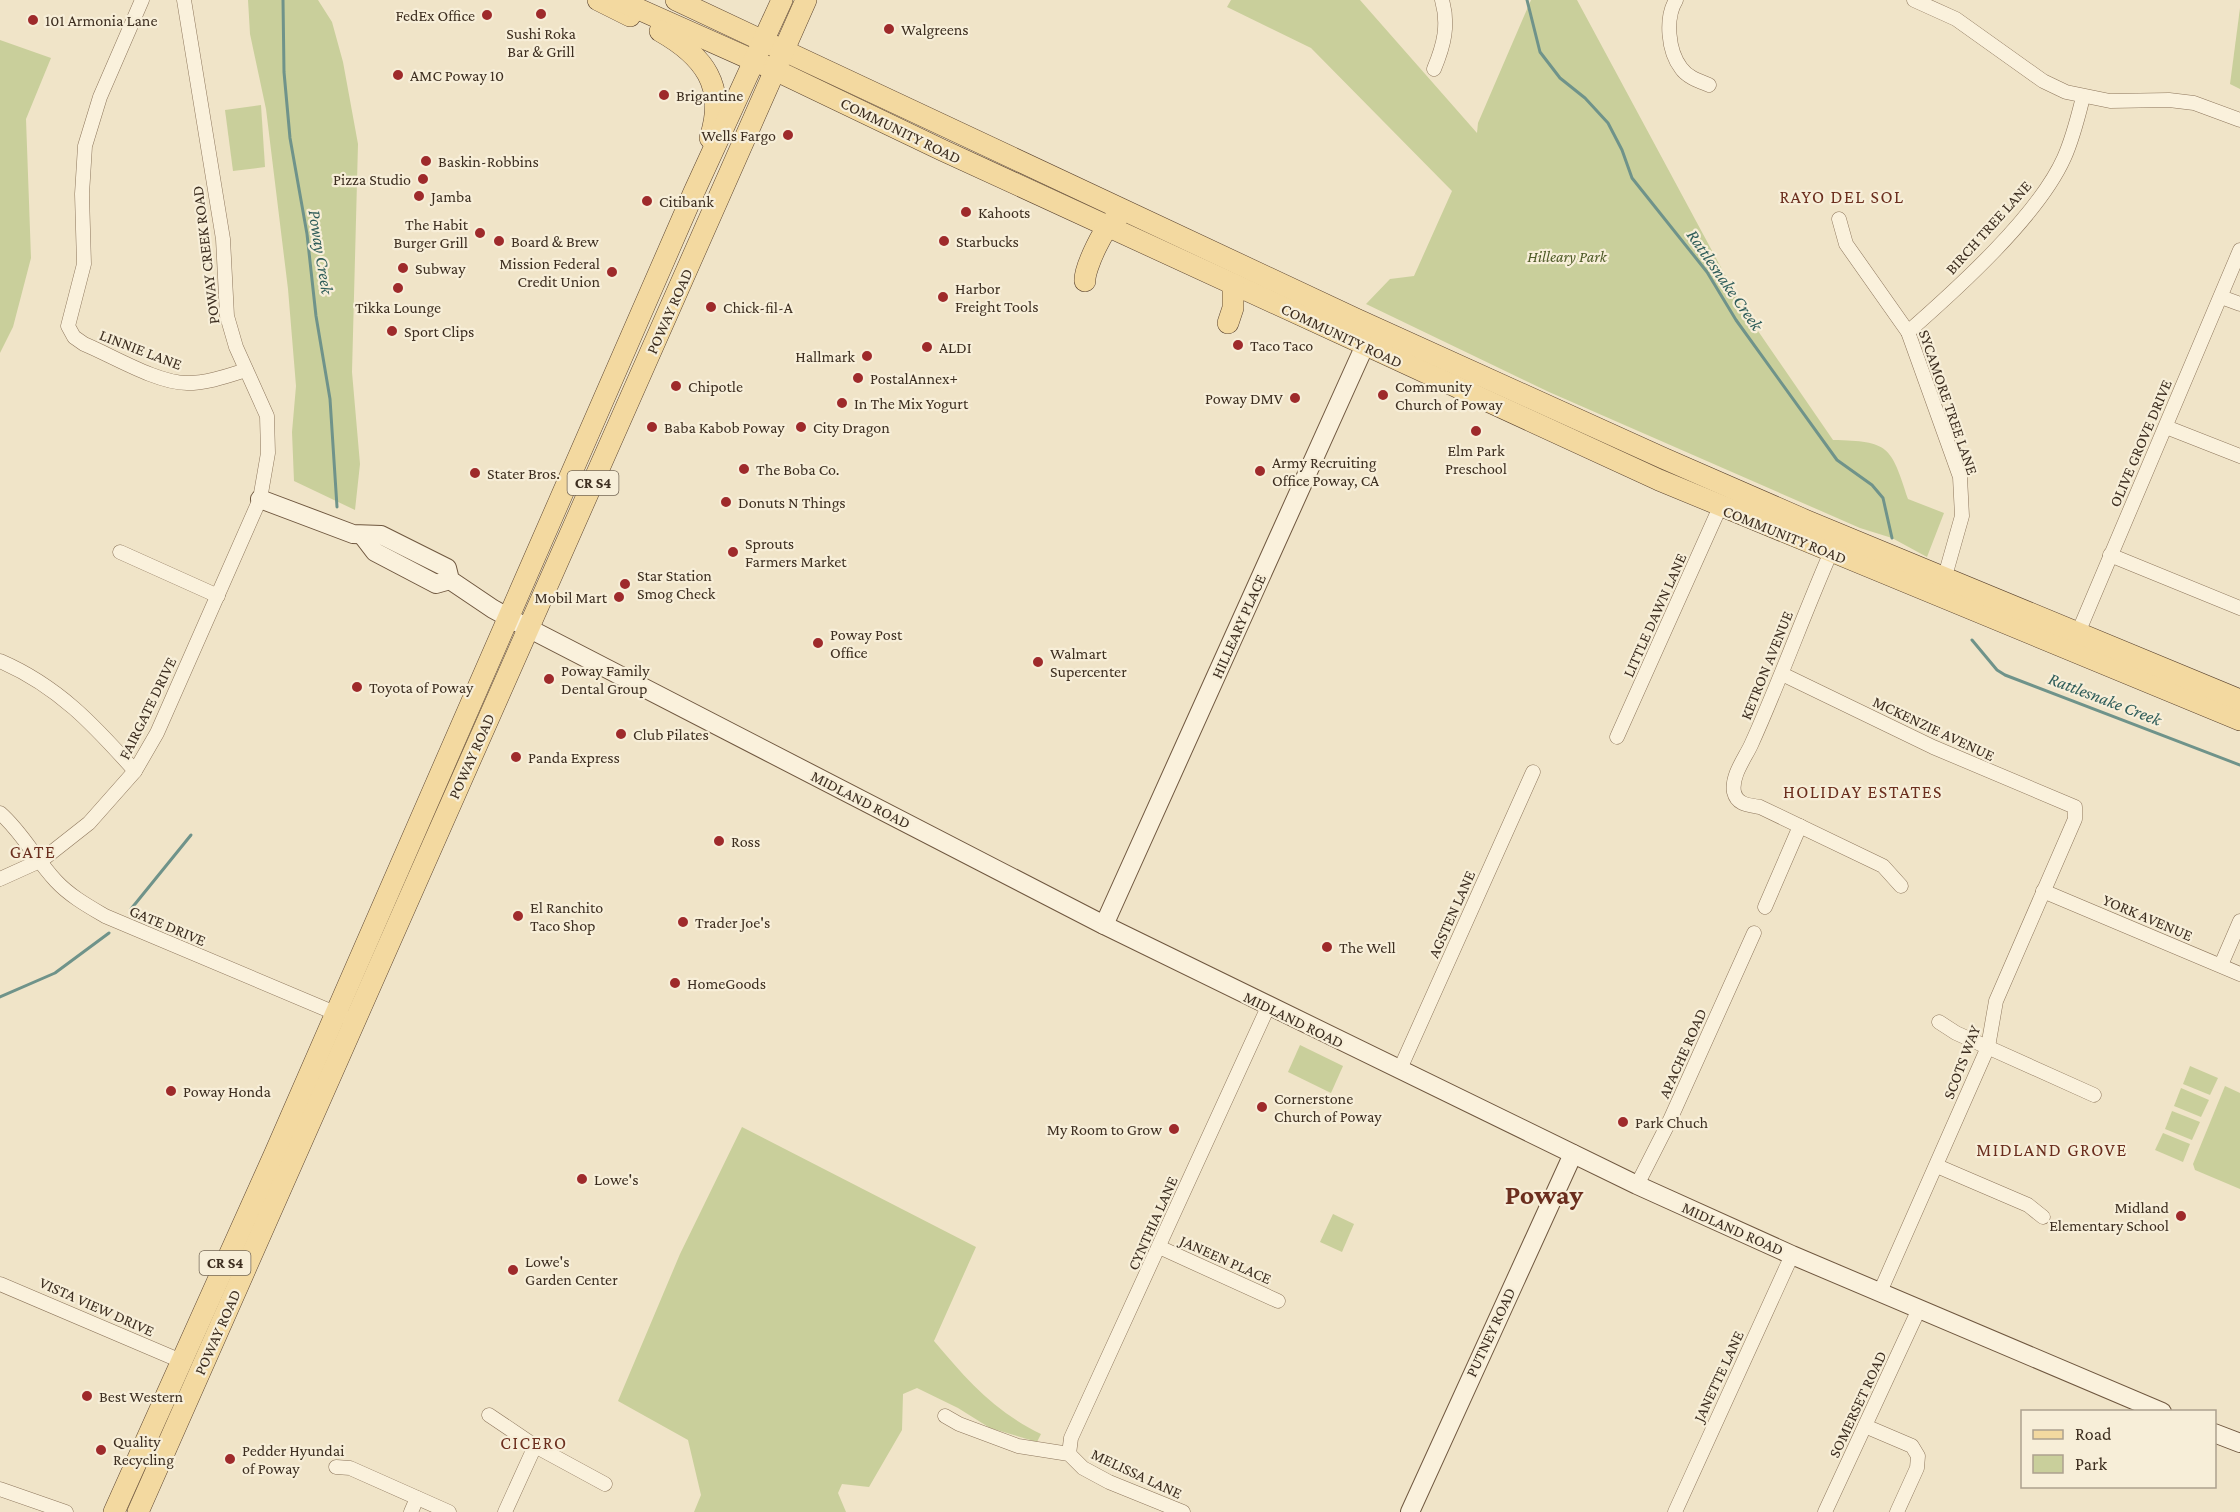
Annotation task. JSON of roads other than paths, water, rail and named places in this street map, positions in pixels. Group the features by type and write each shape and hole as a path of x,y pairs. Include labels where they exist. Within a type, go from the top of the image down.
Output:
{"main road":[{"path":"598,0 683,44 709,75 715,98 715,110 694,192"},
{"name":"COMMUNITY ROAD","path":"618,0 775,70 1233,285 1369,336 1805,520 1944,576 2240,720"},
{"name":"COMMUNITY ROAD","path":"676,0 1243,265 1369,336 1659,480 1874,569 2240,700"},
{"name":"POWAY ROAD","path":"138,1512 210,1348 250,1232 345,1017 440,774 694,192 782,0"},
{"name":"POWAY ROAD","path":"114,1512 181,1361 253,1228 251,1223 271,1176 275,1153 419,873 806,0"},
{"path":"942,150 945,143 952,141 995,159 1022,163"},
{"path":"1001,177 1030,182 1075,200 1082,197 1085,190"},
{"path":"657,337 650,329 649,319 672,262 683,218"},
{"path":"1130,237 1114,244 1097,272 1085,281 1086,272 1107,226 1112,220 1119,218 1196,252 1243,265"},
{"path":"1228,323 1233,308 1233,285"},
{"path":"613,438 616,410 641,349 640,334 636,325"},
{"name":"HILLEARY PLACE","path":"1104,925 1369,336"},
{"path":"1659,480 1665,470 1708,487 1728,487"},
{"name":"MIDLAND ROAD","path":"260,499 314,521 362,535 375,552 436,585 450,580 508,618 1104,925 1637,1185 1792,1255 2157,1410"},
{"path":"1720,507 1724,499 1733,499 1779,519 1805,520"},
{"path":"1831,552 1835,546 1840,545 1881,559 1902,559"},
{"path":"1874,569 1889,566 1931,582 1940,581 1944,576"},
{"path":"456,790 452,787 450,776 474,722 476,692"},
{"path":"419,873 424,841 446,790 444,777 440,774"},
{"name":"PUTNEY ROAD","path":"1410,1512 1573,1154"},
{"path":"126,1512 167,1416 181,1361"},
{"path":"2216,1434 2240,1443"}],"street":[{"name":"LINNIE LANE","path":"142,0 100,97 85,146 82,194 84,264 68,326 74,337 84,344 166,380 186,383 213,380 246,370"},
{"name":"POWAY CREEK ROAD","path":"184,0 224,239 227,316 246,370 262,400 268,426 268,453 260,499"},
{"path":"1434,69 1443,47 1447,18 1442,0"},
{"path":"1676,0 1671,8 1670,34 1675,58 1682,70 1709,85"},
{"path":"1914,0 1956,18 2043,81 2084,97 2110,101 2169,100 2194,103 2240,120"},
{"name":"BIRCH TREE LANE","path":"1908,332 1948,295 2036,202 2064,159 2084,97"},
{"name":"SYCAMORE TREE LANE","path":"1839,219 1846,244 1908,332 1960,477 1962,516 1944,576"},
{"name":"OLIVE GROVE DRIVE","path":"2075,641 2240,250"},
{"path":"2221,297 2240,304"},
{"path":"2166,427 2240,456"},
{"name":"FAIRGATE DRIVE","path":"0,879 42,860 89,823 135,771 157,733 260,499"},
{"name":"LITTLE DAWN LANE","path":"1617,737 1720,507"},
{"path":"120,552 218,596"},
{"name":"KETRON AVENUE","path":"1800,826 1760,807 1744,804 1737,798 1734,790 1738,771 1782,674 1831,552"},
{"path":"2110,555 2240,608"},
{"path":"0,661 37,680 81,712 135,771"},
{"name":"MCKENZIE AVENUE","path":"1782,674 1933,747 2075,807"},
{"name":"AGSTEN LANE","path":"1400,1070 1533,772"},
{"name":"SCOTS WAY","path":"1880,1292 1988,1047 1996,1001 2075,819 2075,807"},
{"name":"GATE DRIVE","path":"0,813 42,860 55,880 80,902 105,916 345,1017"},
{"path":"1765,907 1800,826 1883,866 1901,886"},
{"name":"YORK AVENUE","path":"2043,891 2240,974"},
{"path":"2221,965 2240,921"},
{"name":"APACHE ROAD","path":"1637,1185 1754,933"},
{"name":"CYNTHIA LANE","path":"1069,1454 1071,1438 1268,1006"},
{"path":"1939,1022 2094,1095"},
{"path":"1937,1166 2028,1205 2043,1217"},
{"name":"JANEEN PLACE","path":"1159,1247 1278,1301"},
{"name":"JANETTE LANE","path":"1675,1512 1792,1255"},
{"name":"VISTA VIEW DRIVE","path":"0,1284 181,1361"},
{"name":"SOMERSET ROAD","path":"1825,1512 1919,1309"},
{"path":"489,1415 535,1446 605,1484"},
{"name":"MELISSA LANE","path":"945,1416 959,1425 1018,1446 1069,1454 1083,1468 1092,1473 1183,1512"},
{"path":"1865,1426 1912,1446 1918,1456 1917,1468 1897,1512"},
{"path":"505,1512 535,1446"},
{"path":"336,1467 350,1468 449,1512"},
{"path":"0,1490 66,1512"},
{"path":"411,1512 417,1498"}],"waterway":[{"name":"Poway Creek","path":"283,0 284,72 290,138 307,234 316,316 330,399 337,507"},
{"name":"Rattlesnake Creek","path":"1527,0 1540,52 1560,78 1585,98 1608,123 1622,150 1632,178 1707,272 1736,320 1837,460 1872,485 1883,498 1892,538"},
{"name":"Rattlesnake Creek","path":"1972,640 1997,670 2005,675 2240,765"},
{"path":"131,909 191,835"},
{"path":"0,997 55,973 109,933"}],"place":[{"name":"Sushi Roka Bar & Grill","path":"541,14"},
{"name":"FedEx Office","path":"487,15"},
{"name":"101 Armonia Lane","path":"33,20"},
{"name":"Walgreens","path":"889,29"},
{"name":"AMC Poway 10","path":"398,75"},
{"name":"Brigantine","path":"664,95"},
{"name":"Wells Fargo","path":"788,135"},
{"name":"Baskin-Robbins","path":"426,161"},
{"name":"Pizza Studio","path":"423,179"},
{"name":"Jamba","path":"419,196"},
{"name":"Citibank","path":"647,201"},
{"name":"Kahoots","path":"966,212"},
{"name":"The Habit Burger Grill","path":"480,233"},
{"name":"Board & Brew","path":"499,241"},
{"name":"Starbucks","path":"944,241"},
{"name":"Subway","path":"403,268"},
{"name":"Mission Federal Credit Union","path":"612,272"},
{"name":"Tikka Lounge","path":"398,288"},
{"name":"Harbor Freight Tools","path":"943,297"},
{"name":"Chick-fil-A","path":"711,307"},
{"name":"Sport Clips","path":"392,331"},
{"name":"Taco Taco","path":"1238,345"},
{"name":"ALDI","path":"927,347"},
{"name":"Hallmark","path":"867,356"},
{"name":"PostalAnnex+","path":"858,378"},
{"name":"Chipotle","path":"676,386"},
{"name":"Community Church of Poway","path":"1383,395"},
{"name":"Poway DMV","path":"1295,398"},
{"name":"In The Mix Yogurt","path":"842,403"},
{"name":"Baba Kabob Poway","path":"652,427"},
{"name":"City Dragon","path":"801,427"},
{"name":"Elm Park Preschool","path":"1476,431"},
{"name":"The Boba Co.","path":"744,469"},
{"name":"Army Recruiting Office Poway, CA","path":"1260,471"},
{"name":"Stater Bros.","path":"475,473"},
{"name":"Donuts N Things","path":"726,502"},
{"name":"Sprouts Farmers Market","path":"733,552"},
{"name":"Star Station Smog Check","path":"625,584"},
{"name":"Mobil Mart","path":"619,597"},
{"name":"Poway Post Office","path":"818,643"},
{"name":"Walmart Supercenter","path":"1038,662"},
{"name":"Poway Family Dental Group","path":"549,679"},
{"name":"Toyota of Poway","path":"357,687"},
{"name":"Club Pilates","path":"621,734"},
{"name":"Panda Express","path":"516,757"},
{"name":"Ross","path":"719,841"},
{"name":"El Ranchito Taco Shop","path":"518,916"},
{"name":"Trader Joe's","path":"683,922"},
{"name":"The Well","path":"1327,947"},
{"name":"HomeGoods","path":"675,983"},
{"name":"Poway Honda","path":"171,1091"},
{"name":"Cornerstone Church of Poway","path":"1262,1107"},
{"name":"Park Chuch","path":"1623,1122"},
{"name":"My Room to Grow","path":"1174,1129"},
{"name":"Lowe's","path":"582,1179"},
{"name":"Midland Elementary School","path":"2181,1216"},
{"name":"Lowe's Garden Center","path":"513,1270"},
{"name":"Best Western","path":"87,1396"},
{"name":"Quality Recycling","path":"101,1450"},
{"name":"Pedder Hyundai of Poway","path":"230,1459"}],"district":[{"name":"RAYO DEL SOL","path":"1842,197"},
{"name":"HOLIDAY ESTATES","path":"1863,792"},
{"name":"GATE","path":"33,852"},
{"name":"MIDLAND GROVE","path":"2052,1150"},
{"name":"Poway","path":"1544,1194"},
{"name":"CICERO","path":"534,1443"}],"park label":[{"name":"Hilleary Park","path":"1567,256"}]}
